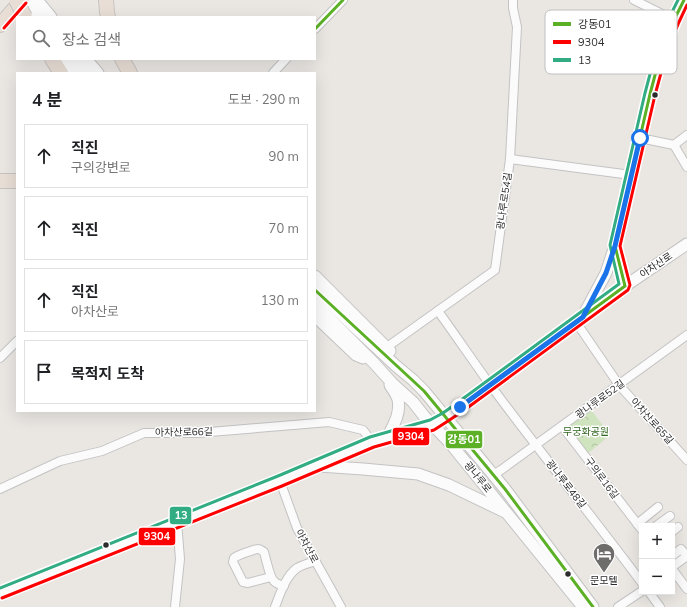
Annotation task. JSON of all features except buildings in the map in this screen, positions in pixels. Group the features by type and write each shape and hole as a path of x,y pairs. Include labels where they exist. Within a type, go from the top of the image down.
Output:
{"highway":[{"path":"21,0 25,16"},
{"path":"0,25 21,0"},
{"path":"106,0 108,16"},
{"path":"53,60 60,72"},
{"path":"123,60 129,72"},
{"path":"0,181 16,181"}],"main road":[{"path":"21,0 37,16"},
{"path":"37,0 50,16"},
{"path":"677,15 685,3"},
{"path":"63,60 72,72"},
{"path":"74,60 84,72"},
{"path":"87,60 97,72"},
{"path":"579,319 606,273 615,246 655,74"},
{"name":"아차산로","path":"387,438 432,425 446,417 579,319 687,244"},
{"path":"615,246 625,286"},
{"path":"316,277 387,347 413,380"},
{"name":"광나루로","path":"316,291 394,365 424,391 505,489 593,607"},
{"name":"광나루로","path":"316,305 392,383 413,402 432,425 450,443 583,607"},
{"path":"316,317 356,355 374,363"},
{"path":"0,593 280,482 372,442 387,438 397,419 399,411 398,398 384,374"},
{"path":"314,466 418,474 455,488 508,514"}],"street":[{"path":"316,28 343,0"},
{"name":"광나루로54길","path":"387,347 495,270 510,159 517,27 513,0"},
{"path":"634,0 654,10"},
{"path":"274,72 285,60"},
{"path":"674,145 687,135"},
{"path":"640,138 674,145 687,167"},
{"path":"510,159 631,175"},
{"path":"438,311 490,385"},
{"name":"아차산로65길","path":"579,319 619,385 687,460"},
{"name":"광나루로52길","path":"493,475 687,335"},
{"path":"0,358 16,342"},
{"name":"광나루로48길","path":"490,385 639,579"},
{"name":"아차산로66길","path":"0,489 60,460 102,451 144,433 198,433 329,422 363,430 372,442"},
{"name":"구의로16길","path":"562,426 639,527"},
{"name":"아차산로","path":"280,482 297,528 341,607"},
{"path":"643,523 658,507"},
{"path":"660,523 670,516"},
{"path":"174,607 180,560 177,522"},
{"path":"271,577 248,583 243,582 233,562 235,556 258,549 262,550 264,552 273,581 276,584 284,586"},
{"path":"675,554 681,549 687,556 675,566"},
{"path":"275,607 291,574 298,567 315,561"},
{"path":"675,572 687,589"},
{"path":"618,607 639,593"},
{"path":"651,595 660,607"}],"green space":[{"name":"무궁화공원","path":"589,407 610,435 585,456 562,426"}],"transit line":[{"name":"강동01","path":"316,28 343,0"},
{"name":"13","path":"673,10 678,0"},
{"name":"강동01","path":"677,14 684,0"},
{"name":"9304","path":"4,28 26,3"},
{"name":"9304","path":"677,27 687,5"},
{"name":"13","path":"0,588 278,476 370,437 430,420 457,403 619,284 610,245 650,74"},
{"name":"강동01","path":"460,407 625,286 615,246 655,74"},
{"name":"9304","path":"2,598 282,486 374,447 434,430 463,411 628,290 630,285 620,246 661,74"},
{"name":"강동01","path":"316,291 424,391 505,489 593,607"}],"place":[{"name":"문모텔","path":"604,574"}],"route":[{"path":"460,407 583,317 606,273 615,246 640,138"}]}
